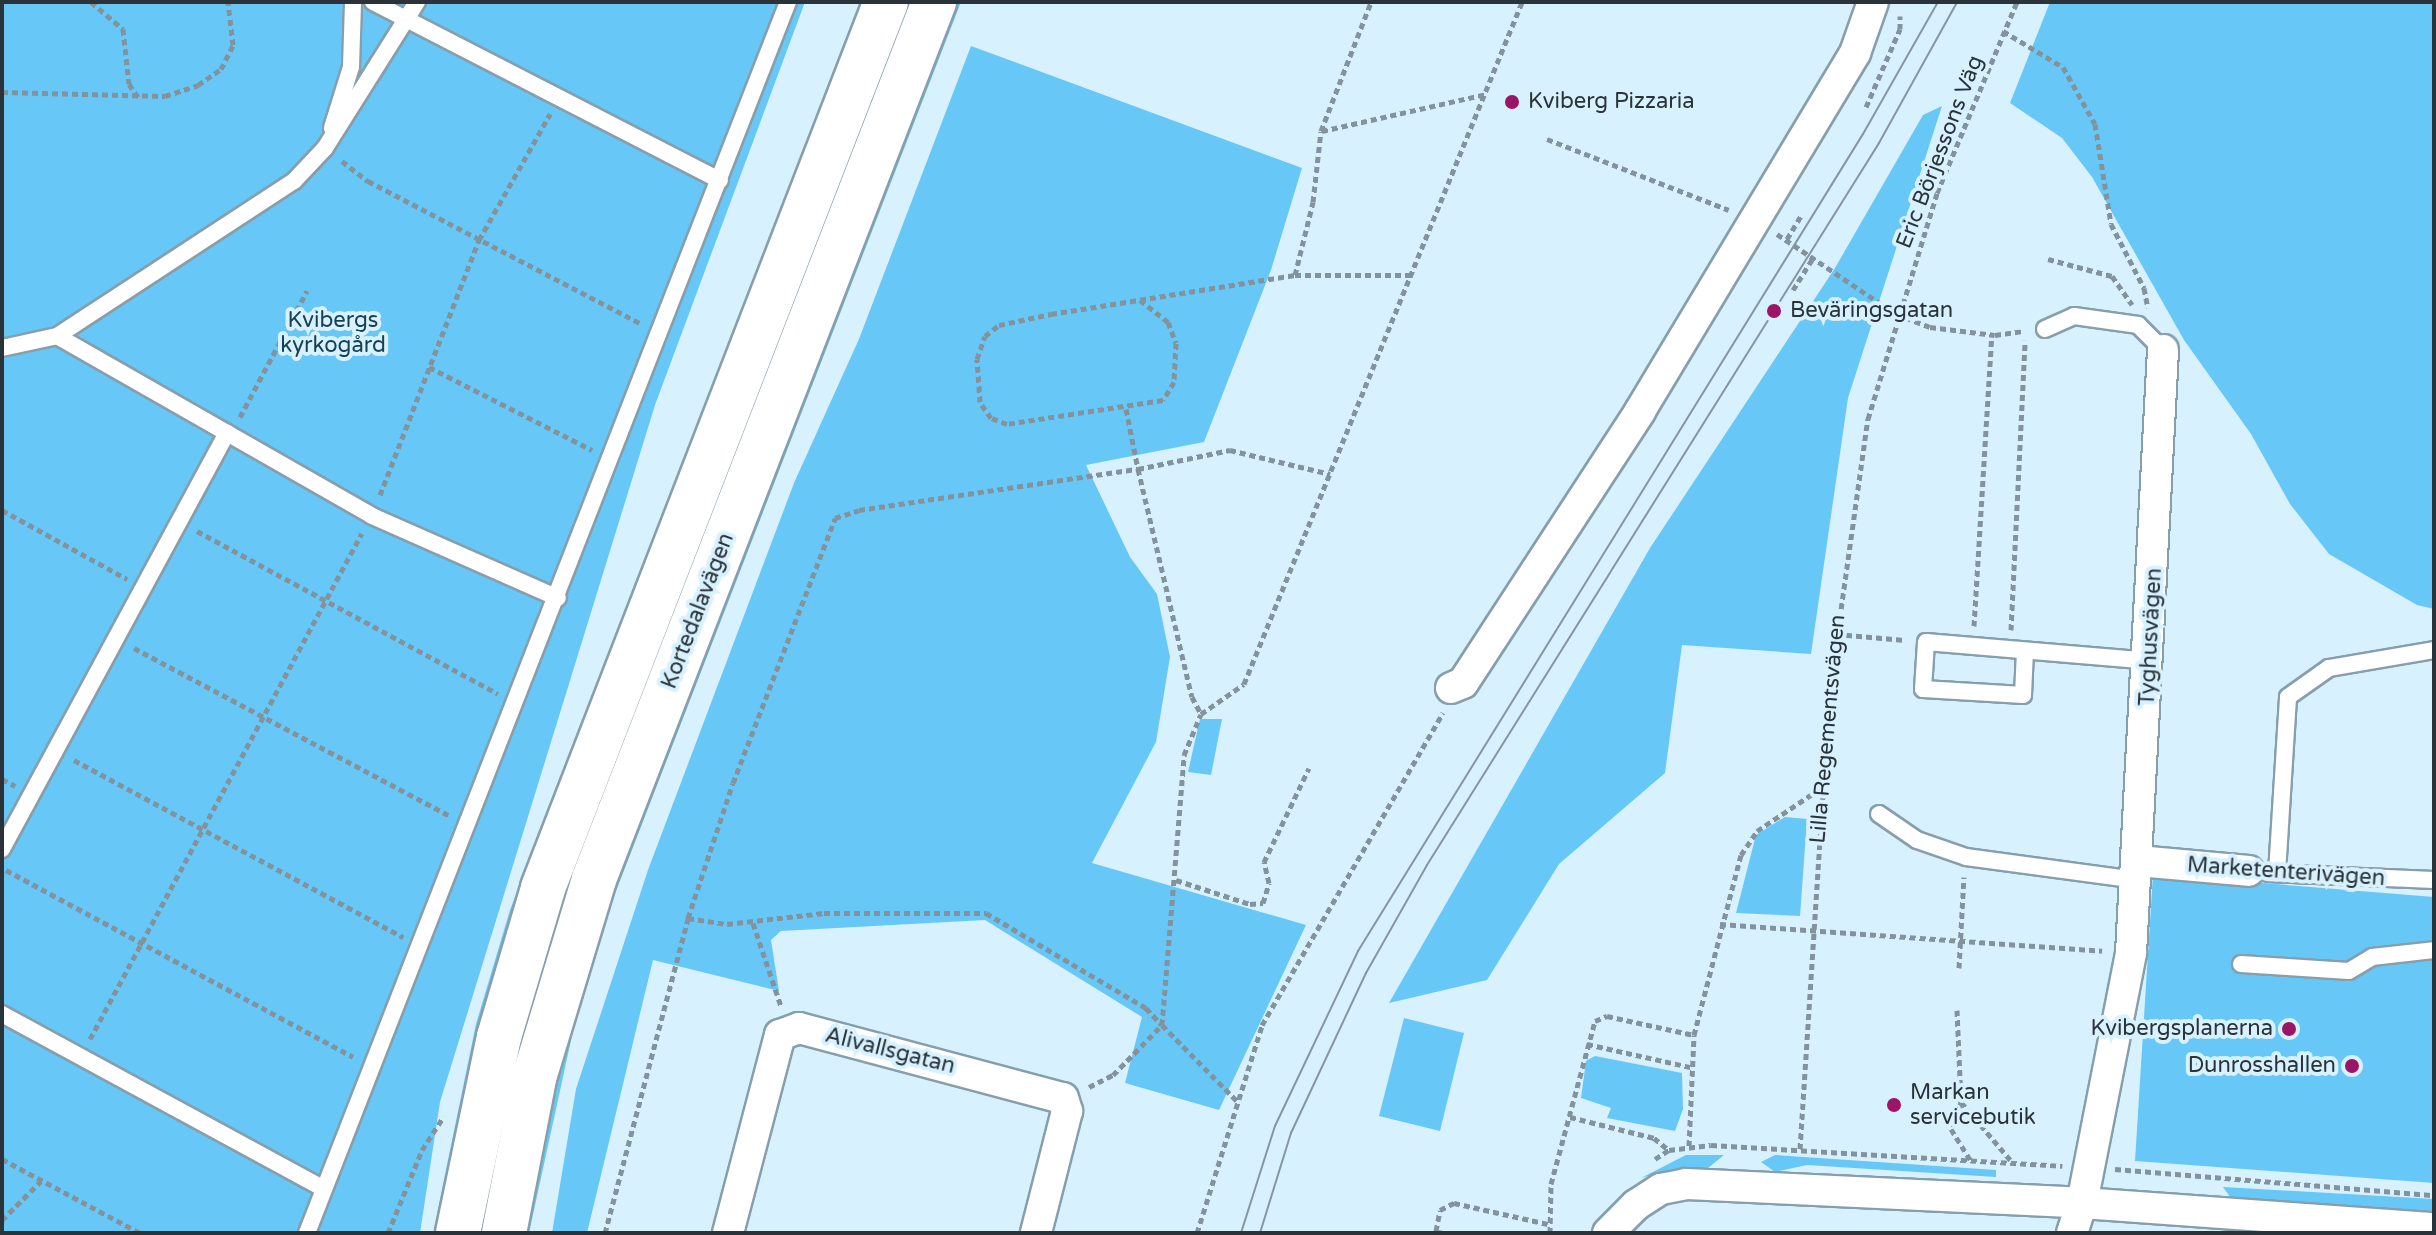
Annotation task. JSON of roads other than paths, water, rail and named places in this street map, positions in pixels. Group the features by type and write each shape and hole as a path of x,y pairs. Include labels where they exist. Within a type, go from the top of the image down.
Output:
{"main road":[{"name":"Kortedalavägen","path":"458,1233 495,1050 543,888 886,2"},
{"name":"Kortedalavägen","path":"504,1233 534,1078 594,879 934,2"}],"street":[{"path":"1451,688 1463,683 1640,411 1855,53 1873,2"},
{"name":"Tyghusvägen","path":"2082,1203 2131,953 2151,661 2158,343"},
{"name":"Marketenterivägen","path":"2137,870 2263,872"},
{"name":"Alivallsgatan","path":"728,1233 780,1035 799,1028 1063,1098 1067,1111 1036,1233"},
{"path":"1608,1233 1636,1205 1661,1189 1686,1184 2082,1203 2299,1227 2434,1228"},
{"path":"2072,1233 2082,1203"}],"lane":[{"path":"325,148 351,67 353,2"},
{"path":"373,2 720,180"},
{"path":"2,348 57,336 294,181 325,148 408,21 417,2"},
{"path":"307,1233 558,598 788,2"},
{"path":"2045,329 2074,316 2138,325 2158,343"},
{"path":"57,336 372,516 558,598"},
{"path":"2,849 227,433"},
{"path":"2018,650 2023,695 1923,689 1926,642 2151,661"},
{"path":"2263,872 2288,697 2329,668 2434,650"},
{"path":"1879,814 1917,840 1966,857 2137,870"},
{"name":"Marketenterivägen","path":"2263,872 2434,880"},
{"path":"2241,964 2349,971 2372,957 2434,950"},
{"path":"2,1014 324,1189"}],"tram line":[{"path":"1241,1233 1275,1126 1358,951 1863,134 1938,2"},
{"path":"1260,1233 1291,1133 1366,973 1427,865 1879,143 1957,2"}],"place":[{"name":"Kviberg Pizzaria","path":"1512,102"},
{"name":"Beväringsgatan","path":"1774,311"},
{"name":"Kvibergsplanerna","path":"2289,1029"},
{"name":"Dunrosshallen","path":"2352,1066"},
{"name":"Markan servicebutik","path":"1894,1105"}],"park label":[{"name":"Kvibergs kyrkogård","path":"333,332"}]}
